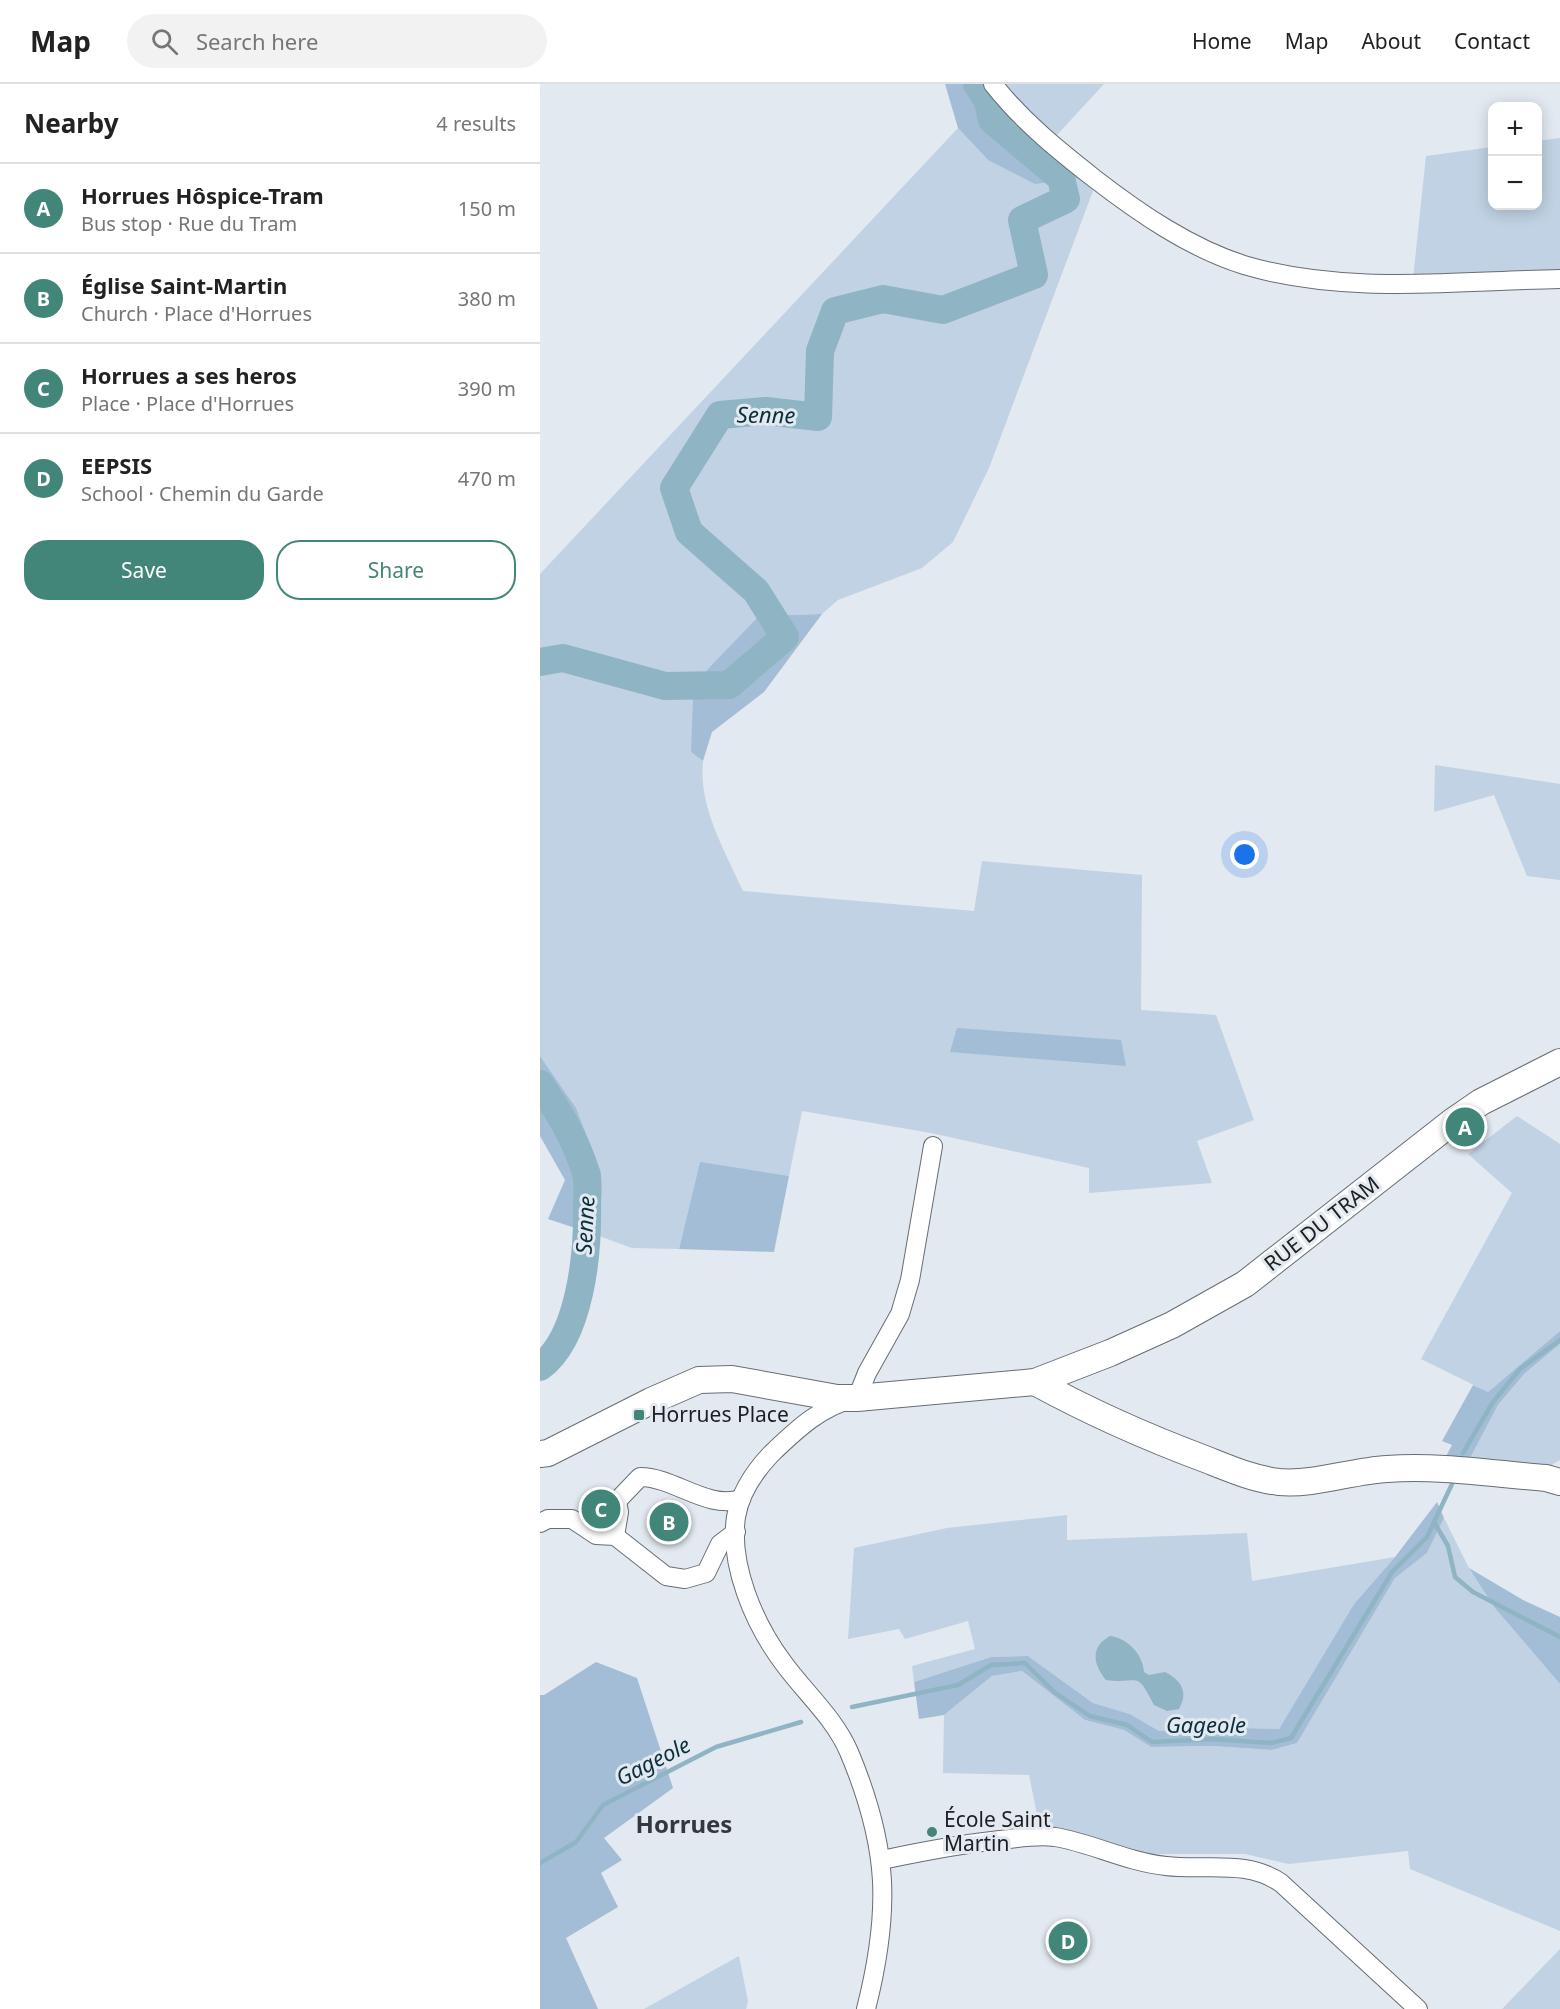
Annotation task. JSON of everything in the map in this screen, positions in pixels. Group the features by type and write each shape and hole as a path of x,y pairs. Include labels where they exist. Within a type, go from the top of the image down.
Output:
{"street":[{"path":"993,84 1043,137 1114,194 1176,233 1243,264 1307,277 1349,281 1560,279"},
{"name":"RUE DU TRAM","path":"540,1454 548,1453 651,1401 699,1380 732,1379 837,1398 1035,1382 1172,1325 1245,1284 1452,1122 1481,1102 1560,1062"},
{"path":"866,2009 882,1941 884,1901 882,1860 863,1793 843,1739 781,1661 754,1612 740,1565 736,1517 741,1499 752,1478 784,1442 824,1409 840,1401 857,1398 867,1372 900,1314 910,1280 933,1146"},
{"path":"1035,1382 1118,1425 1157,1441 1254,1477 1279,1482 1312,1481 1386,1469 1424,1469 1546,1478 1560,1482"},
{"path":"615,1536 619,1512 617,1501 640,1477 652,1477 708,1497 722,1500 741,1499"},
{"path":"544,1521 572,1519 596,1535 615,1536 666,1576 685,1579 706,1573 720,1544 736,1532"},
{"path":"882,1860 979,1842 1037,1836 1055,1837 1148,1864 1198,1869 1250,1868 1265,1873 1289,1891 1418,2009"}],"shaded area":[{"path":"945,84 1005,84 1056,136 1099,175 1035,184 988,160 958,128"},
{"path":"1005,84 1104,84 1056,136"},
{"path":"958,128 988,160 1099,175 989,468 953,542 922,568 838,600 822,614 759,616 691,752 703,761 705,795 714,828 743,891 974,911 982,861 1142,875 1141,1010 1216,1015 1254,1120 1197,1141 1212,1183 1089,1193 1089,1168 931,1133 802,1111 789,1176 700,1163 679,1249 632,1248 599,1236 601,1172 576,1108 540,1056 540,574"},
{"path":"1560,138 1560,277 1413,279 1426,156 1488,148 1488,210 1542,210 1542,140"},
{"path":"822,614 764,692 712,732 703,761 691,752 693,699 707,670 759,616"},
{"path":"1435,765 1560,784 1560,880 1527,876 1494,795 1434,812"},
{"path":"957,1028 1121,1040 1126,1066 950,1052"},
{"path":"540,1056 576,1108 601,1172 599,1236 548,1219 565,1180 540,1136"},
{"path":"1517,1116 1560,1144 1560,1331 1488,1392 1421,1359 1512,1193 1468,1154"},
{"path":"700,1162 789,1176 774,1252 679,1249"},
{"path":"1560,1331 1560,1344 1525,1373 1498,1405 1468,1462 1445,1458 1452,1445 1442,1441 1473,1385 1488,1392"},
{"path":"1560,1344 1560,1460 1545,1469 1468,1462 1498,1405 1525,1373"},
{"path":"1437,1502 1444,1518 1427,1553 1395,1578 1297,1743 1272,1750 1212,1746 1151,1747 1124,1730 1085,1720 1022,1671 992,1676 944,1715 919,1719 914,1682 991,1657 1028,1656 1093,1703 1130,1714 1159,1731 1201,1727 1279,1729 1354,1604 1395,1557"},
{"path":"1067,1515 1067,1540 1247,1533 1252,1581 1395,1557 1354,1604 1279,1729 1201,1727 1159,1731 1130,1714 1093,1703 1028,1656 991,1657 914,1682 912,1666 975,1649 968,1621 905,1639 899,1629 848,1639 854,1548 947,1528"},
{"path":"1444,1518 1469,1568 1494,1607 1560,1684 1560,1931 1410,1869 1408,1851 1289,1864 1245,1854 1149,1854 1088,1840 1039,1824 1029,1775 943,1773 944,1715 992,1676 1022,1671 1085,1720 1124,1730 1151,1747 1212,1746 1272,1750 1297,1743 1395,1578 1427,1553"},
{"path":"1469,1568 1523,1600 1560,1617 1560,1684 1494,1607"},
{"path":"1110,1636 1122,1640 1133,1648 1141,1659 1144,1672 1149,1675 1165,1672 1179,1683 1183,1697 1179,1709 1167,1711 1154,1705 1139,1682 1106,1680 1098,1668 1096,1656 1099,1645"},
{"path":"596,1662 637,1678 673,1788 604,1838 622,1860 601,1873 618,1907 566,1938 598,2009 540,2009 540,1695 544,1695"},
{"path":"1560,1949 1560,2009 1502,2009"},
{"path":"739,1956 748,2001 746,2009 644,2009"}],"waterway":[{"name":"Senne","path":"540,662 563,658 665,686 729,685 785,637 756,591 689,532 674,488 720,415 766,411 818,417 820,351 835,311 883,299 943,310 1034,275 1022,220 1066,199 1061,178 992,120 988,101 977,84"},
{"name":"Senne","path":"540,1084 572,1138 582,1161 588,1184 586,1246 573,1315 565,1336 554,1353 540,1367"},
{"name":"Gageole","path":"1463,1453 1493,1402 1520,1369 1560,1340"},
{"name":"Gageole","path":"852,1707 958,1685 991,1665 1025,1663 1054,1692 1090,1716 1127,1725 1152,1742 1211,1739 1271,1743 1291,1738 1392,1572 1427,1537 1452,1484"},
{"path":"1434,1522 1448,1546 1455,1577 1473,1592 1560,1637"},
{"name":"Gageole","path":"540,1863 576,1842 603,1805 716,1747 801,1722"}],"place":[{"name":"Horrues Hôspice-Tram","path":"1465,1127"},
{"name":"Horrues Place","path":"639,1415"},
{"name":"Horrues a ses heros","path":"601,1509"},
{"name":"Église Saint-Martin","path":"669,1522"},
{"name":"École Saint Martin","path":"932,1832"},
{"name":"EEPSIS","path":"1068,1941"}],"district":[{"name":"Horrues","path":"684,1825"}]}
